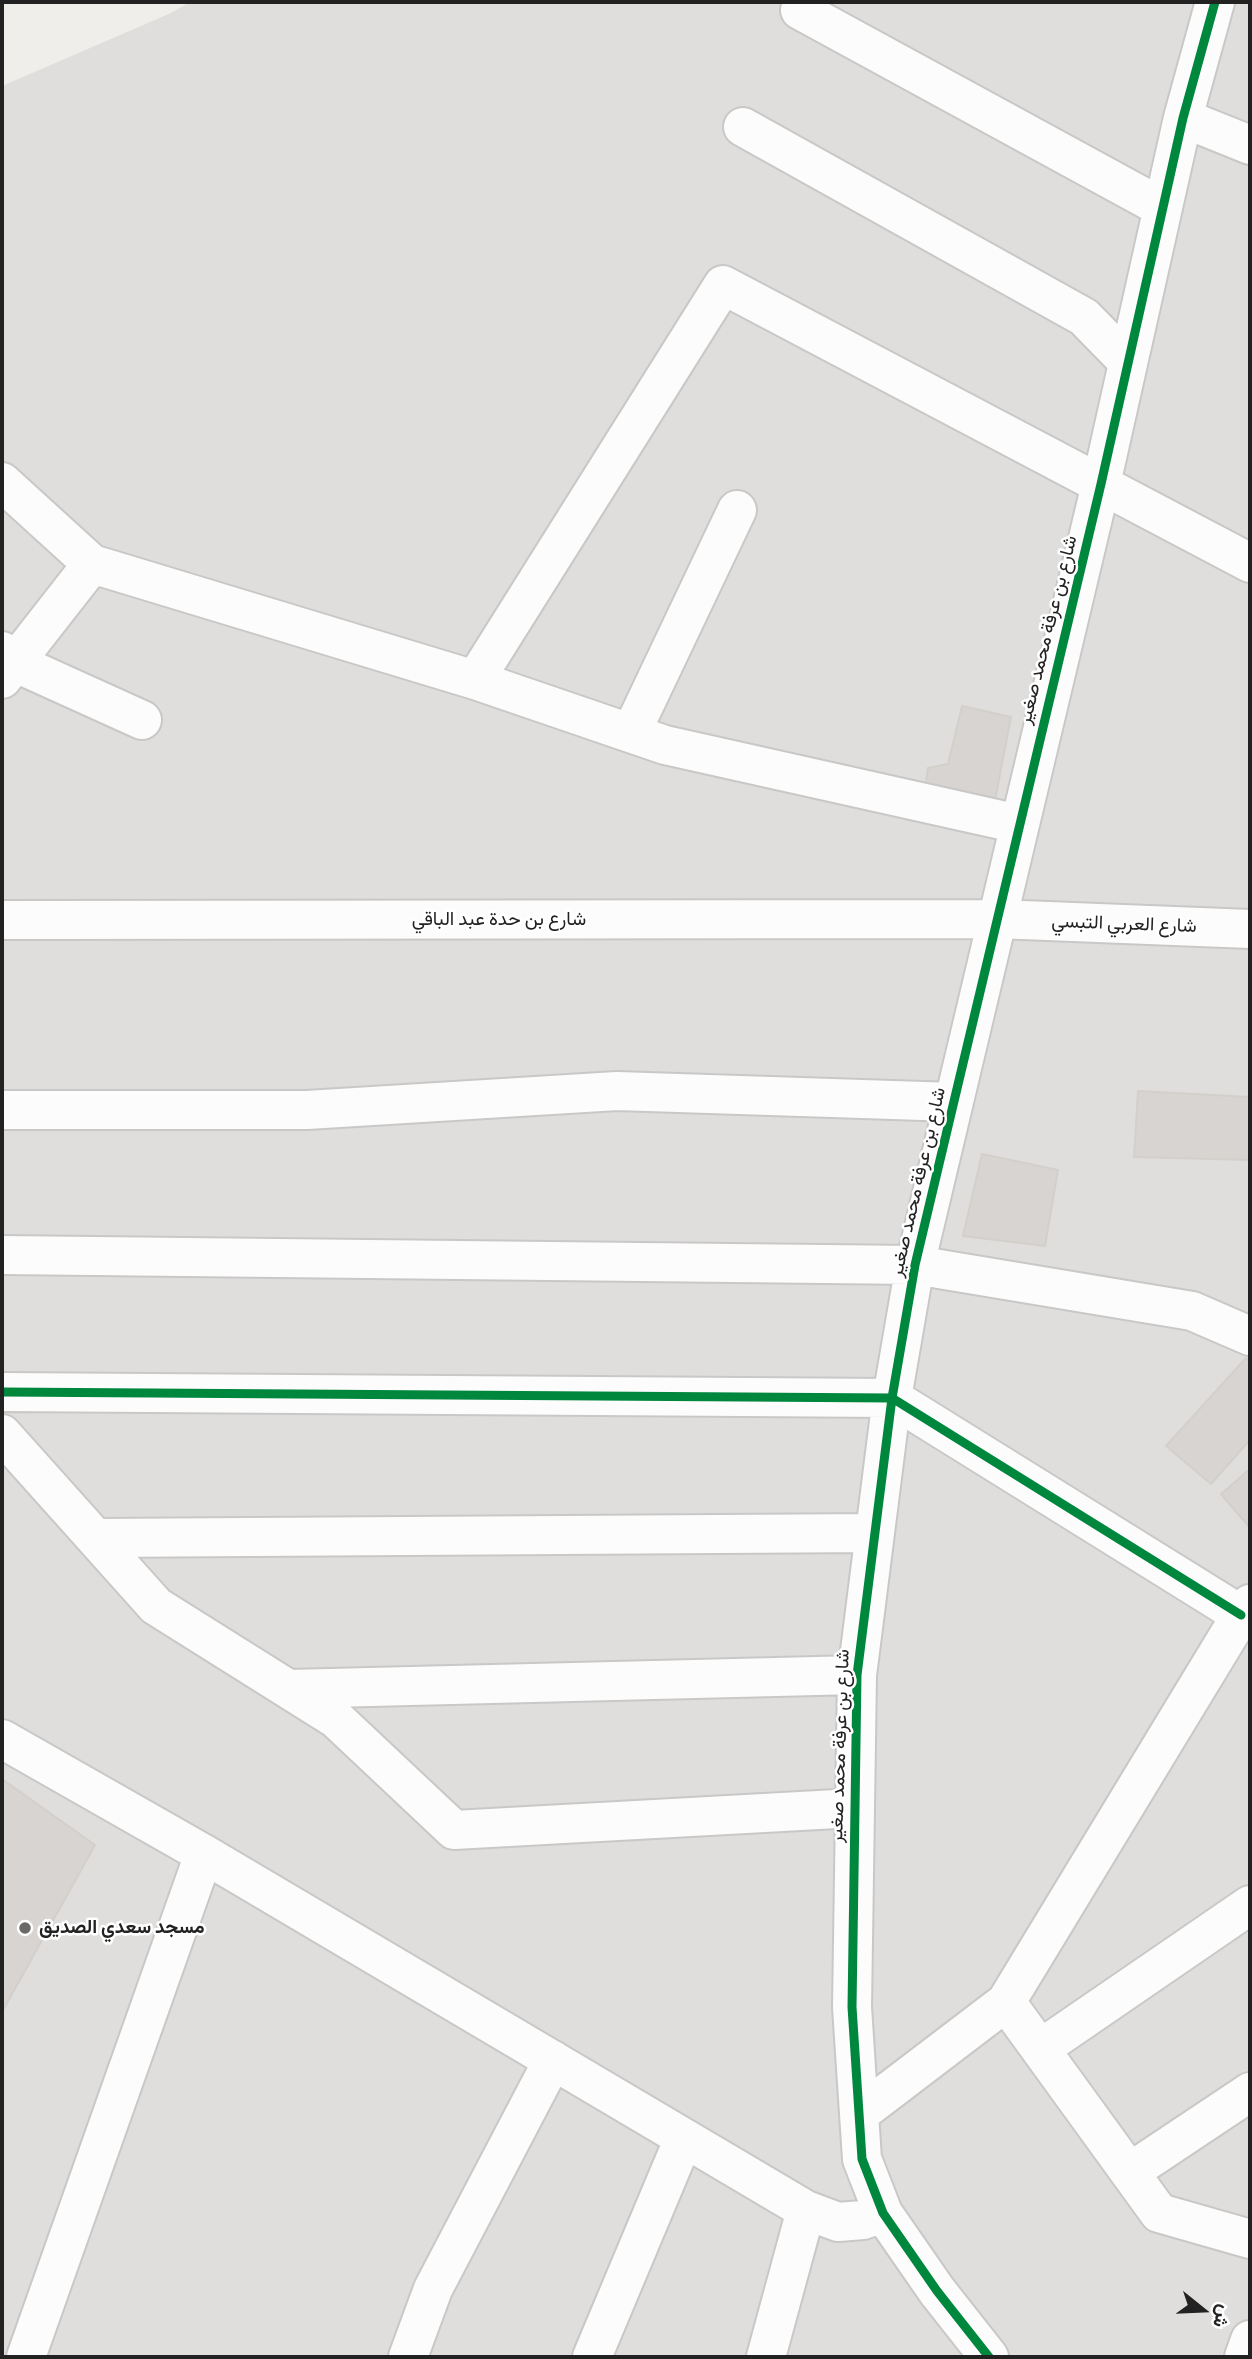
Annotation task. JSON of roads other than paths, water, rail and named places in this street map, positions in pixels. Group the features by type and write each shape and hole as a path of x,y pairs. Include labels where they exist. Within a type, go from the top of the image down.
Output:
{"street":[{"name":"شارع بن عرفة محمد صغير","path":"989,2357 937,2291 883,2213 862,2159 852,2007 857,1675 892,1398 915,1265 1101,484 1183,118 1215,2"},
{"path":"800,10 1163,208"},
{"path":"1183,118 1250,145"},
{"path":"743,127 1084,317 1128,361"},
{"path":"475,680 723,285 1250,563"},
{"path":"2,482 92,564 475,680 665,745 1019,824"},
{"path":"631,733 737,510"},
{"path":"92,564 6,665 142,720"},
{"name":"شارع بن حدة عبد الباقي","path":"2,920 997,919"},
{"name":"شارع العربي التبسي","path":"997,919 1250,929"},
{"path":"2,1110 307,1110 617,1091 954,1102"},
{"path":"2,1255 915,1265 1192,1311 1250,1336"},
{"path":"2,1392 892,1398 1246,1610 1006,2002 859,2114"},
{"path":"5,1447 96,1538 156,1606 336,1719 454,1830 855,1808"},
{"path":"96,1538 874,1533"},
{"path":"289,1689 857,1675"},
{"path":"2,1739 204,1854 806,2210 838,2222 863,2220 883,2213"},
{"path":"26,2357 204,1854"},
{"path":"1040,2049 1250,1905"},
{"path":"1006,2002 1159,2213 1250,2239"},
{"path":"408,2357 433,2290 553,2060"},
{"path":"1130,2172 1250,2092"},
{"path":"592,2357 684,2138"},
{"path":"766,2357 806,2210"},
{"path":"1244,2357 1250,2340"}],"place":[{"name":"مسجد سعدي الصديق","path":"25,1928"}]}
